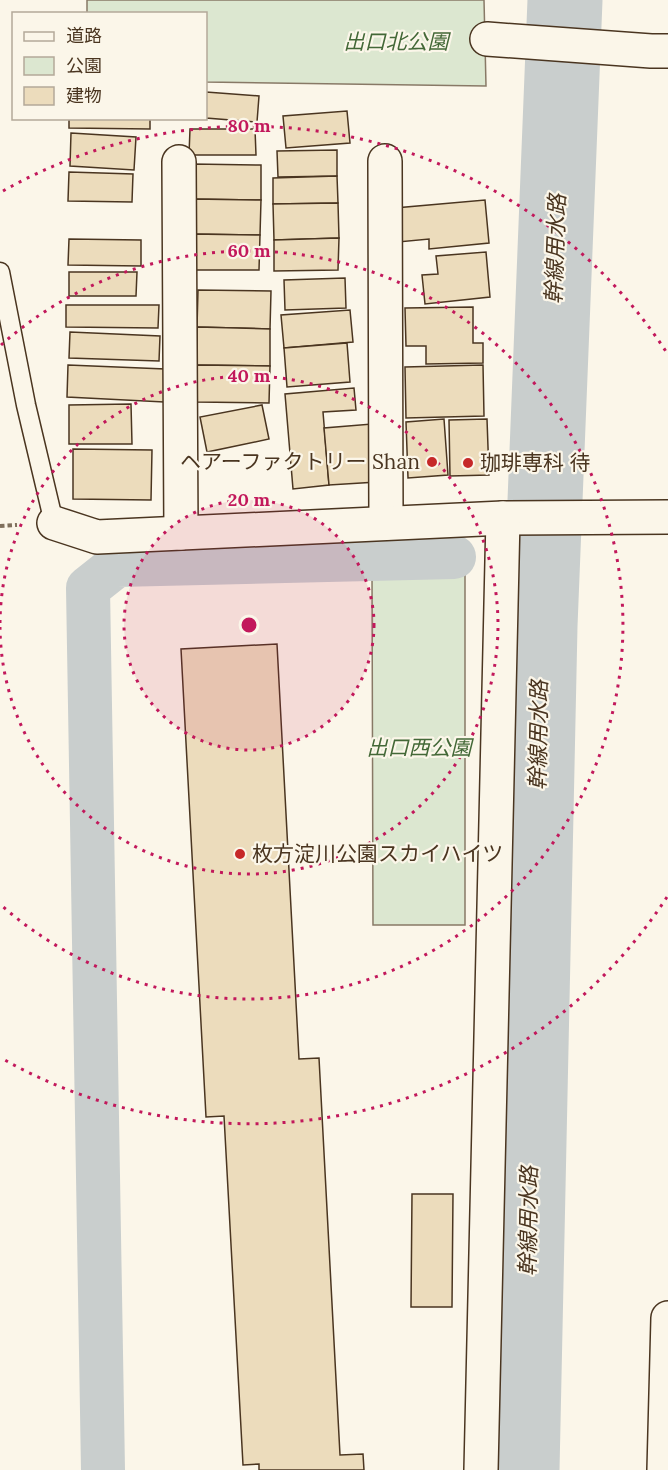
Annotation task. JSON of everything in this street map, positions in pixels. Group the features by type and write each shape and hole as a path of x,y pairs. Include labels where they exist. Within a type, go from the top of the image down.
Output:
{"street":[{"path":"487,39 659,51"},
{"path":"385,161 386,524"},
{"path":"179,162 181,533"},
{"path":"54,523 97,537 503,518 653,517"},
{"path":"481,1470 503,518"},
{"path":"664,1470 668,1318"}],"lane":[{"path":"0,272 26,405 54,523"}],"green space":[{"name":"出口北公園","path":"87,0 484,0 486,86 207,82 207,12 87,12"},
{"name":"出口西公園","path":"465,571 465,925 373,925 372,572"}],"building":[{"path":"207,92 259,96 257,122 207,118"},
{"path":"347,111 350,143 286,148 283,116"},
{"path":"69,120 150,120 150,129 69,128"},
{"path":"190,129 255,129 256,155 189,155"},
{"path":"71,133 136,137 134,170 70,166"},
{"path":"337,150 337,176 278,177 277,151"},
{"path":"192,164 261,165 261,200 192,199"},
{"path":"69,172 133,174 132,202 68,201"},
{"path":"337,176 338,203 273,204 273,178"},
{"path":"192,199 261,200 260,235 191,234"},
{"path":"485,200 489,243 429,249 429,239 398,242 395,208"},
{"path":"338,203 339,238 274,240 273,204"},
{"path":"191,234 260,235 259,270 191,270"},
{"path":"339,238 338,270 274,271 274,240"},
{"path":"69,239 141,240 141,266 68,265"},
{"path":"486,252 490,297 425,304 422,275 438,274 436,256"},
{"path":"69,272 137,272 136,296 69,296"},
{"path":"345,278 346,308 285,310 284,280"},
{"path":"198,290 271,291 270,329 197,327"},
{"path":"66,305 159,305 158,328 66,327"},
{"path":"473,307 473,343 483,343 483,363 426,364 426,346 406,346 405,308"},
{"path":"350,310 353,342 284,348 281,315"},
{"path":"197,327 270,329 270,366 197,365"},
{"path":"70,332 160,336 159,361 69,358"},
{"path":"347,343 350,382 287,387 284,348"},
{"path":"68,365 165,369 164,402 67,397"},
{"path":"197,365 270,366 269,403 196,402"},
{"path":"483,365 484,416 406,418 405,367"},
{"path":"354,388 356,410 323,412 329,485 293,489 285,394"},
{"path":"131,404 132,444 69,444 69,405"},
{"path":"262,405 269,439 207,452 200,417"},
{"path":"444,419 448,475 408,478 406,422"},
{"path":"487,419 489,475 450,476 449,420"},
{"path":"372,424 377,482 329,485 324,428"},
{"path":"73,449 152,450 151,500 73,499"},
{"name":"枚方淀川公園スカイハイツ","path":"277,644 299,1059 319,1058 340,1455 363,1454 364,1470 259,1470 259,1464 243,1465 224,1116 206,1117 181,649"},
{"path":"412,1194 453,1194 452,1307 411,1307"}],"waterway":[{"name":"幹線用水路","path":"522,1470 540,626 565,0"},
{"path":"528,558 543,556"},
{"path":"103,1470 88,588 117,565 454,557"}],"place":[{"name":"ヘアーファクトリー Shan","path":"432,462"},
{"name":"珈琲専科 待","path":"468,463"},
{"name":"枚方淀川公園スカイハイツ","path":"240,854"}]}
